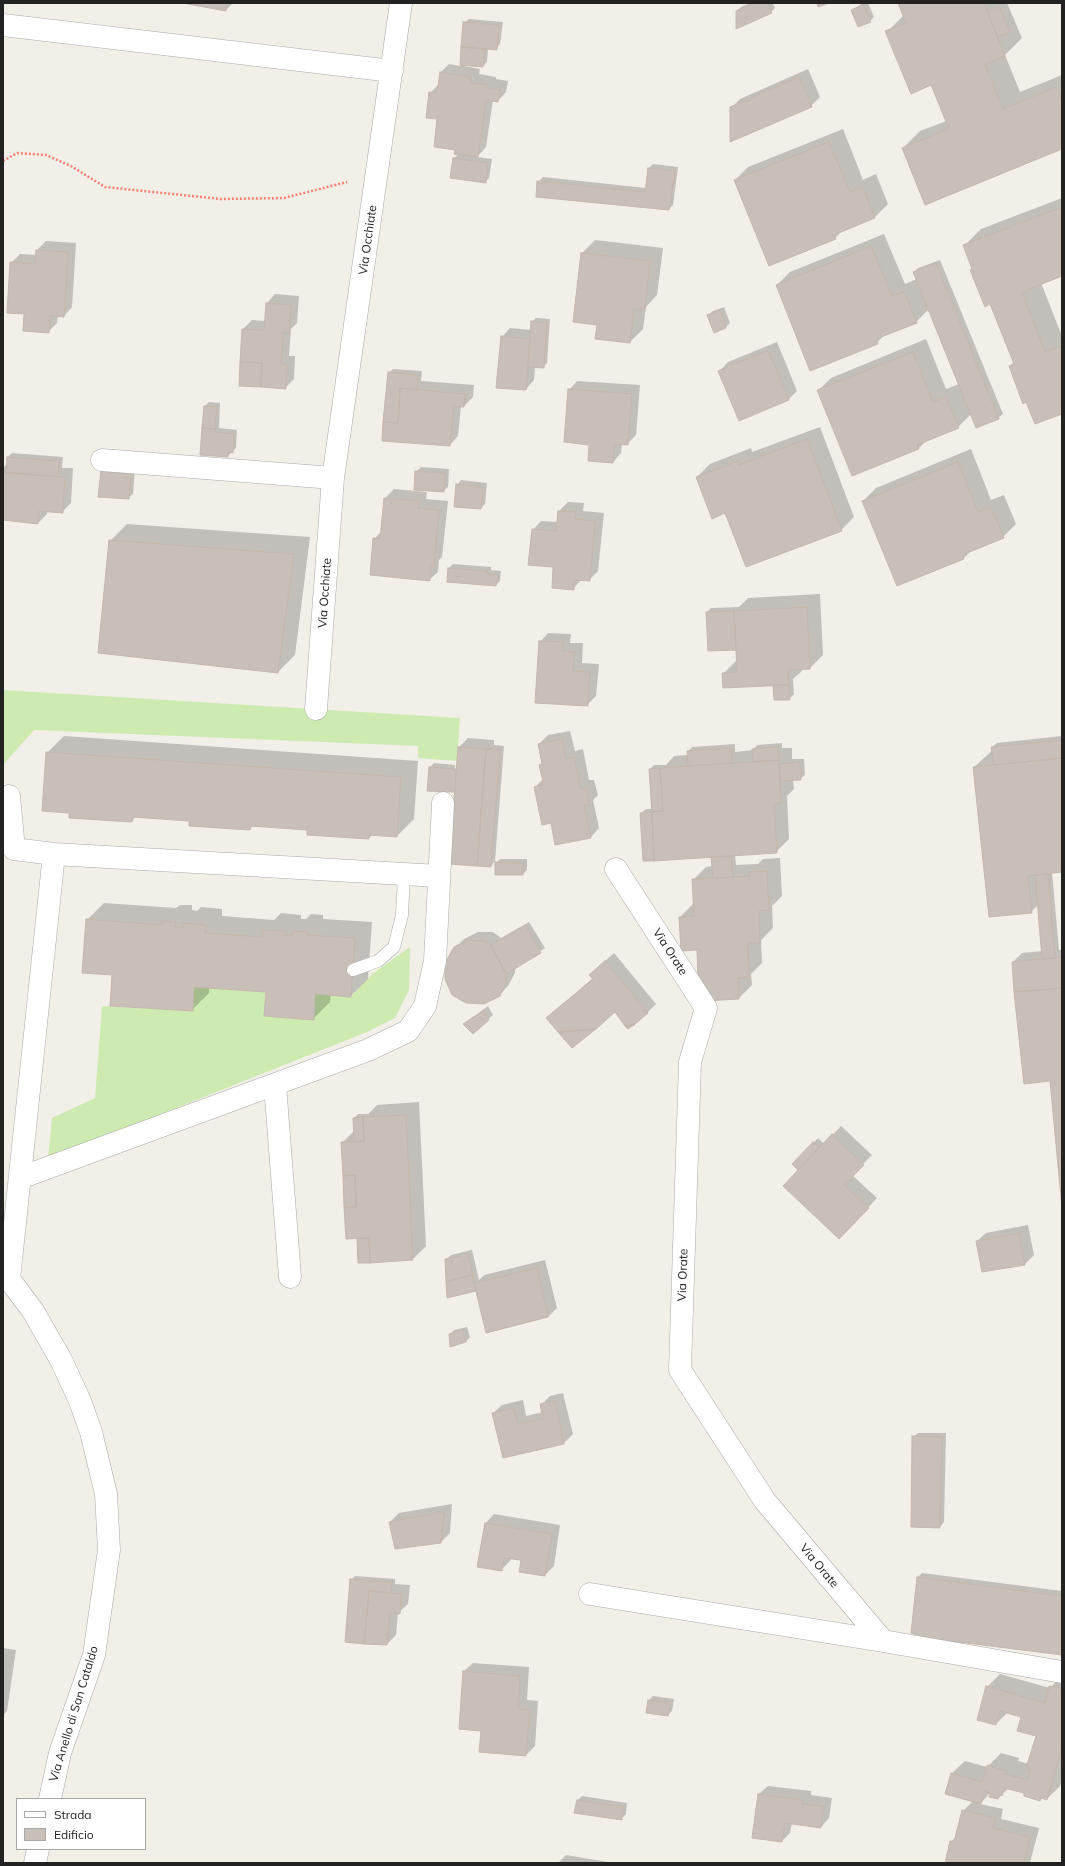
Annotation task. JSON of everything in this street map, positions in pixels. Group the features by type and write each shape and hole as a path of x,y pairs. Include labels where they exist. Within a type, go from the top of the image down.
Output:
{"street":[{"name":"Via Occhiate","path":"316,709 334,478 401,3"},
{"path":"3,25 392,71"},
{"path":"102,460 334,478"},
{"path":"9,796 14,849 54,854 439,876"},
{"path":"20,1178 368,1050 408,1030 425,1006 435,961 443,803"},
{"path":"6,1275 20,1178 54,854"},
{"name":"Via Orate","path":"616,869 706,1008 690,1062 680,1370 765,1501 883,1641"},
{"path":"275,1085 290,1277"},
{"name":"Via Anello di San Cataldo","path":"6,1275 33,1311 61,1360 80,1401 90,1432 106,1494 108,1550 94,1655 60,1754 50,1798"},
{"path":"590,1594 883,1641 1062,1672"},
{"path":"35,1863 38,1850"}],"lane":[{"path":"353,970 378,961 394,947 402,915 404,875"}],"path":[{"path":"3,161 17,153 46,155 71,166 105,188 221,199 284,198 322,190 377,174"}],"green space":[{"path":"3,690 460,718 457,761 418,758 418,746 34,730 3,765"},
{"path":"410,947 409,990 395,1018 367,1032 48,1159 52,1118 95,1098 102,1006 192,1011 194,987 266,992 264,1016 313,1020 315,994 351,997 372,974"}],"building":[{"path":"182,3 227,3 226,11"},
{"path":"754,3 767,3 772,13 736,29 736,11"},
{"path":"817,3 829,3 818,7"},
{"path":"898,3 984,3 1005,56 985,64 1003,109 1056,87 1062,101 1062,149 925,205 902,148 949,129 931,85 911,94 885,31 906,23"},
{"path":"863,5 871,22 858,27 851,10"},
{"path":"999,6 1010,32 998,37 987,11"},
{"path":"463,22 499,25 497,50 461,47"},
{"path":"461,47 485,49 483,67 460,65"},
{"path":"440,72 471,77 471,83 488,85 488,88 500,90 498,102 486,100 478,157 454,154 455,150 434,147 437,119 426,118 429,92 437,93"},
{"path":"799,77 812,107 730,142 730,107"},
{"path":"829,142 850,192 863,187 875,218 834,235 836,239 769,266 734,180"},
{"path":"453,158 488,163 486,183 450,178"},
{"path":"648,168 675,171 669,210 536,197 537,181 645,192"},
{"path":"1062,207 1062,276 1022,292 1045,352 1062,346 1062,414 1035,424 1026,402 1023,404 1009,366 1014,364 990,304 985,307 970,270 972,269 963,245"},
{"path":"871,246 892,296 904,292 917,323 876,339 878,344 810,371 776,285"},
{"path":"36,250 68,252 64,317 50,316 49,333 23,331 24,314 7,313 10,262 35,264"},
{"path":"581,253 650,261 645,309 634,309 630,343 595,339 597,325 573,322"},
{"path":"936,263 999,419 976,428 913,272"},
{"path":"266,303 291,305 289,333 283,332 281,364 287,365 286,389 261,387 262,363 240,362 242,329 264,330"},
{"path":"720,310 726,328 714,333 707,315"},
{"path":"531,321 547,323 544,368 528,367"},
{"path":"501,336 530,339 526,390 496,388"},
{"path":"768,350 789,400 739,421 718,371"},
{"path":"913,352 933,402 946,397 959,428 917,445 919,449 852,476 817,390"},
{"path":"240,362 262,363 261,387 239,386"},
{"path":"388,372 418,375 417,390 400,388 398,423 383,422"},
{"path":"400,388 465,394 464,407 454,406 450,446 382,441 383,422 398,423"},
{"path":"568,389 632,394 628,445 614,444 613,463 588,461 589,445 564,442"},
{"path":"204,406 217,407 215,429 202,428"},
{"path":"202,428 215,429 215,432 234,434 233,453 228,452 228,457 200,455"},
{"path":"807,439 842,531 746,567 725,513 712,519 696,477 738,461 739,465"},
{"path":"7,457 59,461 58,477 6,473"},
{"path":"958,462 978,512 991,507 1004,538 962,555 964,559 897,586 862,501"},
{"path":"101,471 131,473 129,499 98,497"},
{"path":"415,471 445,473 444,492 414,490"},
{"path":"3,472 65,477 63,513 39,511 38,524 3,520"},
{"path":"456,484 483,487 481,509 454,507"},
{"path":"384,498 419,501 418,508 439,510 434,567 431,566 430,581 370,575 373,538 380,539"},
{"path":"558,511 576,512 575,519 595,521 590,581 574,580 574,590 552,588 553,567 528,565 532,529 556,531"},
{"path":"109,540 294,554 278,673 98,653"},
{"path":"448,568 488,571 487,574 498,575 496,586 447,582"},
{"path":"807,607 810,669 788,670 789,685 723,688 722,673 737,672 734,611"},
{"path":"734,611 736,650 708,651 706,612"},
{"path":"539,641 563,642 562,651 574,652 573,671 590,672 588,706 535,703"},
{"path":"773,685 789,685 790,700 774,700"},
{"path":"562,739 566,759 574,757 581,789 586,788 589,805 584,806 591,838 555,845 551,823 542,825 534,787 544,785 539,765 542,764 538,744"},
{"path":"1062,740 1062,758 994,765 991,747"},
{"path":"458,747 486,749 477,866 449,864"},
{"path":"778,747 779,760 753,762 752,749"},
{"path":"731,748 732,763 688,766 687,751"},
{"path":"486,749 500,750 491,867 477,866"},
{"path":"46,752 401,777 397,837 369,835 369,839 307,835 307,830 251,826 250,830 189,826 189,821 133,817 132,822 69,818 69,813 42,811"},
{"path":"1062,758 1062,872 1028,876 1032,913 989,917 973,767"},
{"path":"779,760 781,803 774,804 777,853 654,861 652,812 663,811 660,768"},
{"path":"800,762 801,780 780,781 779,764"},
{"path":"429,767 456,769 455,792 427,791"},
{"path":"660,768 663,811 652,812 649,769"},
{"path":"652,812 654,861 643,861 640,813"},
{"path":"731,856 733,877 713,878 711,857"},
{"path":"495,862 523,863 523,875 495,875"},
{"path":"767,871 769,910 759,911 760,943 748,943 749,977 738,978 739,999 705,1001 703,980 698,980 697,950 681,951 679,917 694,916 692,879 750,876 749,872"},
{"path":"1048,874 1055,958 1042,959 1035,875"},
{"path":"86,919 162,925 162,921 176,922 175,927 183,928 183,923 206,925 205,933 262,937 263,930 285,931 285,935 293,935 293,931 307,932 307,935 355,938 351,997 315,994 314,1020 264,1016 266,992 194,987 193,1011 110,1006 112,975 82,973"},
{"path":"525,926 541,953 506,974 491,945"},
{"path":"468,940 484,941 491,945 506,974 506,983 500,996 484,1004 466,1003 452,995 445,979 445,963 454,947"},
{"path":"1062,957 1062,988 1014,992 1012,962"},
{"path":"605,961 648,1013 634,1025 625,1026 615,1012 596,1029 558,1032 546,1018 593,979 589,975"},
{"path":"1062,988 1062,1208 1050,1081 1024,1084 1014,992"},
{"path":"484,1010 489,1020 473,1034 463,1024"},
{"path":"634,1025 628,1029 625,1026"},
{"path":"596,1029 572,1048 558,1032"},
{"path":"406,1115 413,1260 370,1263 369,1238 346,1239 344,1207 356,1207 355,1175 343,1176 341,1142 364,1141 363,1117"},
{"path":"363,1117 364,1141 354,1142 353,1118"},
{"path":"832,1134 864,1165 844,1185 869,1208 839,1239 783,1186"},
{"path":"813,1142 819,1147 798,1170 792,1164"},
{"path":"355,1175 356,1207 344,1207 343,1176"},
{"path":"1019,1233 1025,1265 982,1272 976,1241"},
{"path":"369,1238 370,1263 358,1263 357,1239"},
{"path":"468,1254 473,1275 446,1282 445,1259"},
{"path":"537,1268 548,1317 486,1333 474,1283"},
{"path":"472,1275 476,1291 447,1298 446,1282"},
{"path":"463,1330 466,1342 450,1347 449,1334"},
{"path":"555,1401 564,1444 503,1458 492,1413 514,1408 518,1424 543,1419 540,1404"},
{"path":"912,1436 942,1437 940,1528 911,1527"},
{"path":"444,1512 441,1543 395,1549 389,1522"},
{"path":"485,1523 552,1534 545,1576 519,1572 521,1560 504,1558 502,1571 477,1567"},
{"path":"917,1577 1062,1596 1062,1655 927,1638 911,1633"},
{"path":"350,1579 392,1583 391,1593 369,1591 364,1644 345,1642"},
{"path":"369,1591 401,1594 400,1614 390,1614 387,1645 364,1644"},
{"path":"463,1671 520,1676 518,1709 530,1710 526,1756 479,1752 481,1731 459,1729"},
{"path":"986,1686 1045,1703 1049,1686 1062,1688 1062,1747 1047,1800 1041,1798 1040,1801 1024,1796 1024,1793 1004,1788 1002,1796 1000,1795 998,1799 989,1797 990,1793 985,1791 981,1804 945,1794 951,1773 982,1782 987,1765 1006,1771 1005,1774 1028,1780 1031,1769 1026,1768 1036,1736 1017,1731 1021,1717 1000,1711 996,1725 977,1720"},
{"path":"648,1700 670,1703 668,1716 646,1713"},
{"path":"758,1794 803,1800 802,1804 823,1806 821,1828 785,1823 782,1842 752,1838"},
{"path":"577,1800 623,1807 622,1820 574,1813"},
{"path":"962,1810 995,1818 993,1828 1030,1837 1024,1863 945,1863 950,1841 954,1842"}]}
